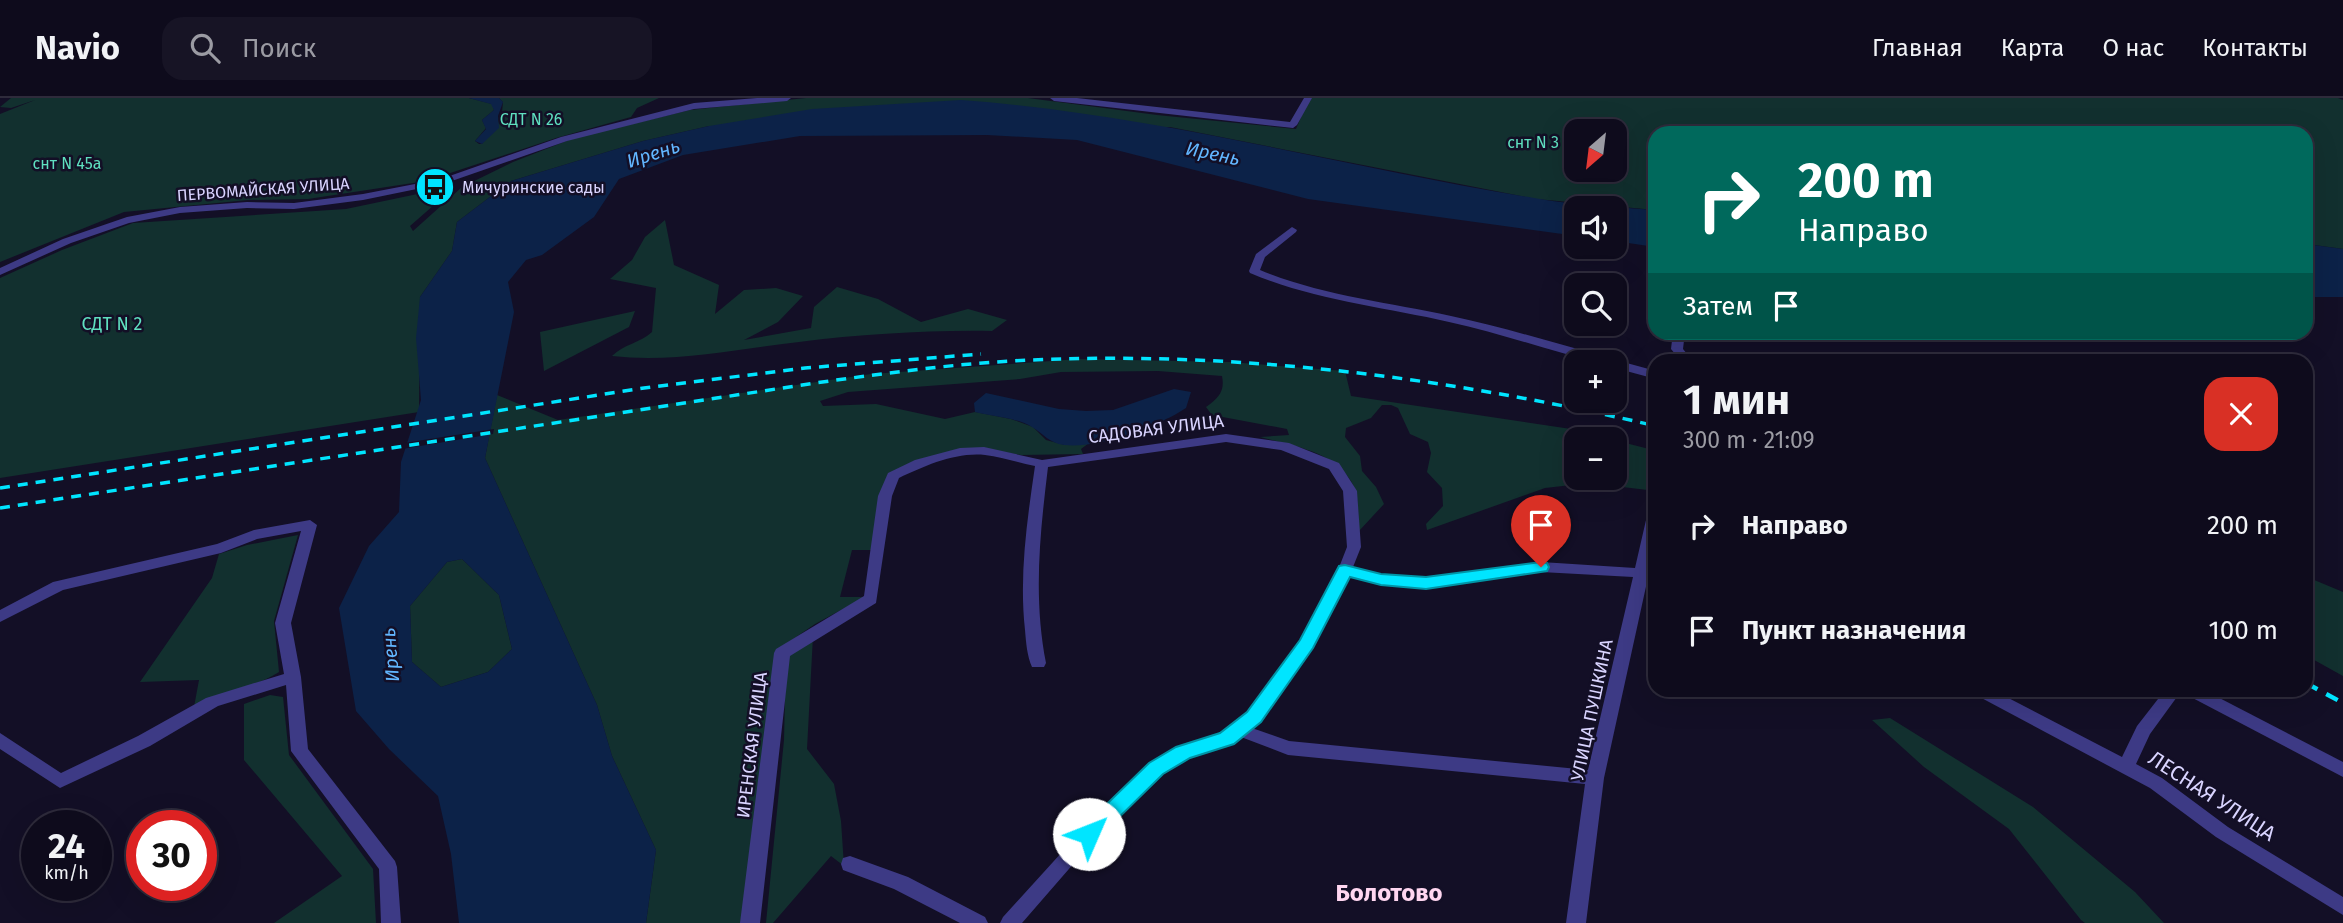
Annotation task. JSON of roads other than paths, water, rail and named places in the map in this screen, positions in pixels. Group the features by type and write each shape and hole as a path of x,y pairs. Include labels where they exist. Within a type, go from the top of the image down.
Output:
{"street":[{"name":"ПЕРВОМАЙСКАЯ УЛИЦА","path":"694,106 707,98"},
{"name":"ПЕРВОМАЙСКАЯ УЛИЦА","path":"0,272 67,241 127,220 180,210 247,205 294,206 363,197 418,186 488,167 564,139 694,106 788,98"},
{"path":"1054,98 1293,125 1308,98"},
{"path":"1130,107 1137,98"},
{"path":"1292,230 1260,256 1254,271 1275,280 1374,305 1451,320 1564,350"},
{"path":"1627,367 1648,373"},
{"name":"САДОВАЯ УЛИЦА","path":"885,496 893,477 920,463 960,452 984,451 1042,464 1226,438 1284,446 1335,466 1350,491 1354,547 1345,570 1307,643 1254,717 1227,738 1183,752 1156,769 1089,834 1010,923"},
{"path":"1038,663 1030,628 1028,590 1042,464"},
{"name":"ИРЕНСКАЯ УЛИЦА","path":"750,923 782,653 871,599 885,496"},
{"path":"0,617 58,586 221,548 254,535 310,525 283,623 293,677 300,751 388,867 391,923"},
{"name":"УЛИЦА ПУШКИНА","path":"1576,923 1595,778 1648,545"},
{"path":"1345,570 1381,580 1426,583 1541,567 1642,573"},
{"path":"0,740 61,781 144,741 212,702 293,677"},
{"name":"ЛЕСНАЯ УЛИЦА","path":"1993,697 2156,783 2222,832 2343,907"},
{"path":"2126,767 2143,732 2169,697"},
{"path":"2204,697 2343,771"},
{"path":"1239,730 1288,748 1595,778"},
{"path":"850,864 901,883 978,923"}],"water":[{"path":"469,98 499,98 503,102 498,116 499,128 482,144 475,141 486,129 482,120 494,110 491,104"},
{"name":"Ирень","path":"961,100 1033,107 1177,129 1462,185 1564,202 1564,234 1308,199 1077,140 987,135 800,136 683,155 619,179 594,217 542,255 526,260 508,282 514,312 485,458 597,705 612,756 656,850 646,923 459,923 451,854 438,796 389,749 356,711 339,608 369,546 399,512 401,462 421,400 416,338 420,297 452,251 457,222 511,181 643,141 709,126 812,109","holes":["462,559 499,595 512,649 488,672 441,687 412,662 410,606 447,562"]},
{"path":"1627,208 1648,209 1648,246 1627,243"},
{"path":"2313,245 2343,249 2343,297 2313,297"},
{"path":"1174,389 1191,392 1186,408 1144,429 1094,444 1064,445 1054,442 1019,421 975,412 974,403 986,393 1059,409 1113,410"}],"railway":[{"path":"0,488 644,388 805,368 981,354"},
{"path":"0,508 815,383 1004,361 1110,358 1268,364 1501,394 1648,424"},
{"path":"2313,687 2343,703"}],"place":[{"name":"Мичуринские сады","path":"435,187"}],"district":[{"name":"Болотово","path":"1389,893"}],"park label":[{"name":"СДТ N 26","path":"531,119"},
{"name":"снт N 3","path":"1533,142"},
{"name":"снт N 45а","path":"67,163"},
{"name":"СДТ N 2","path":"112,324"}]}
